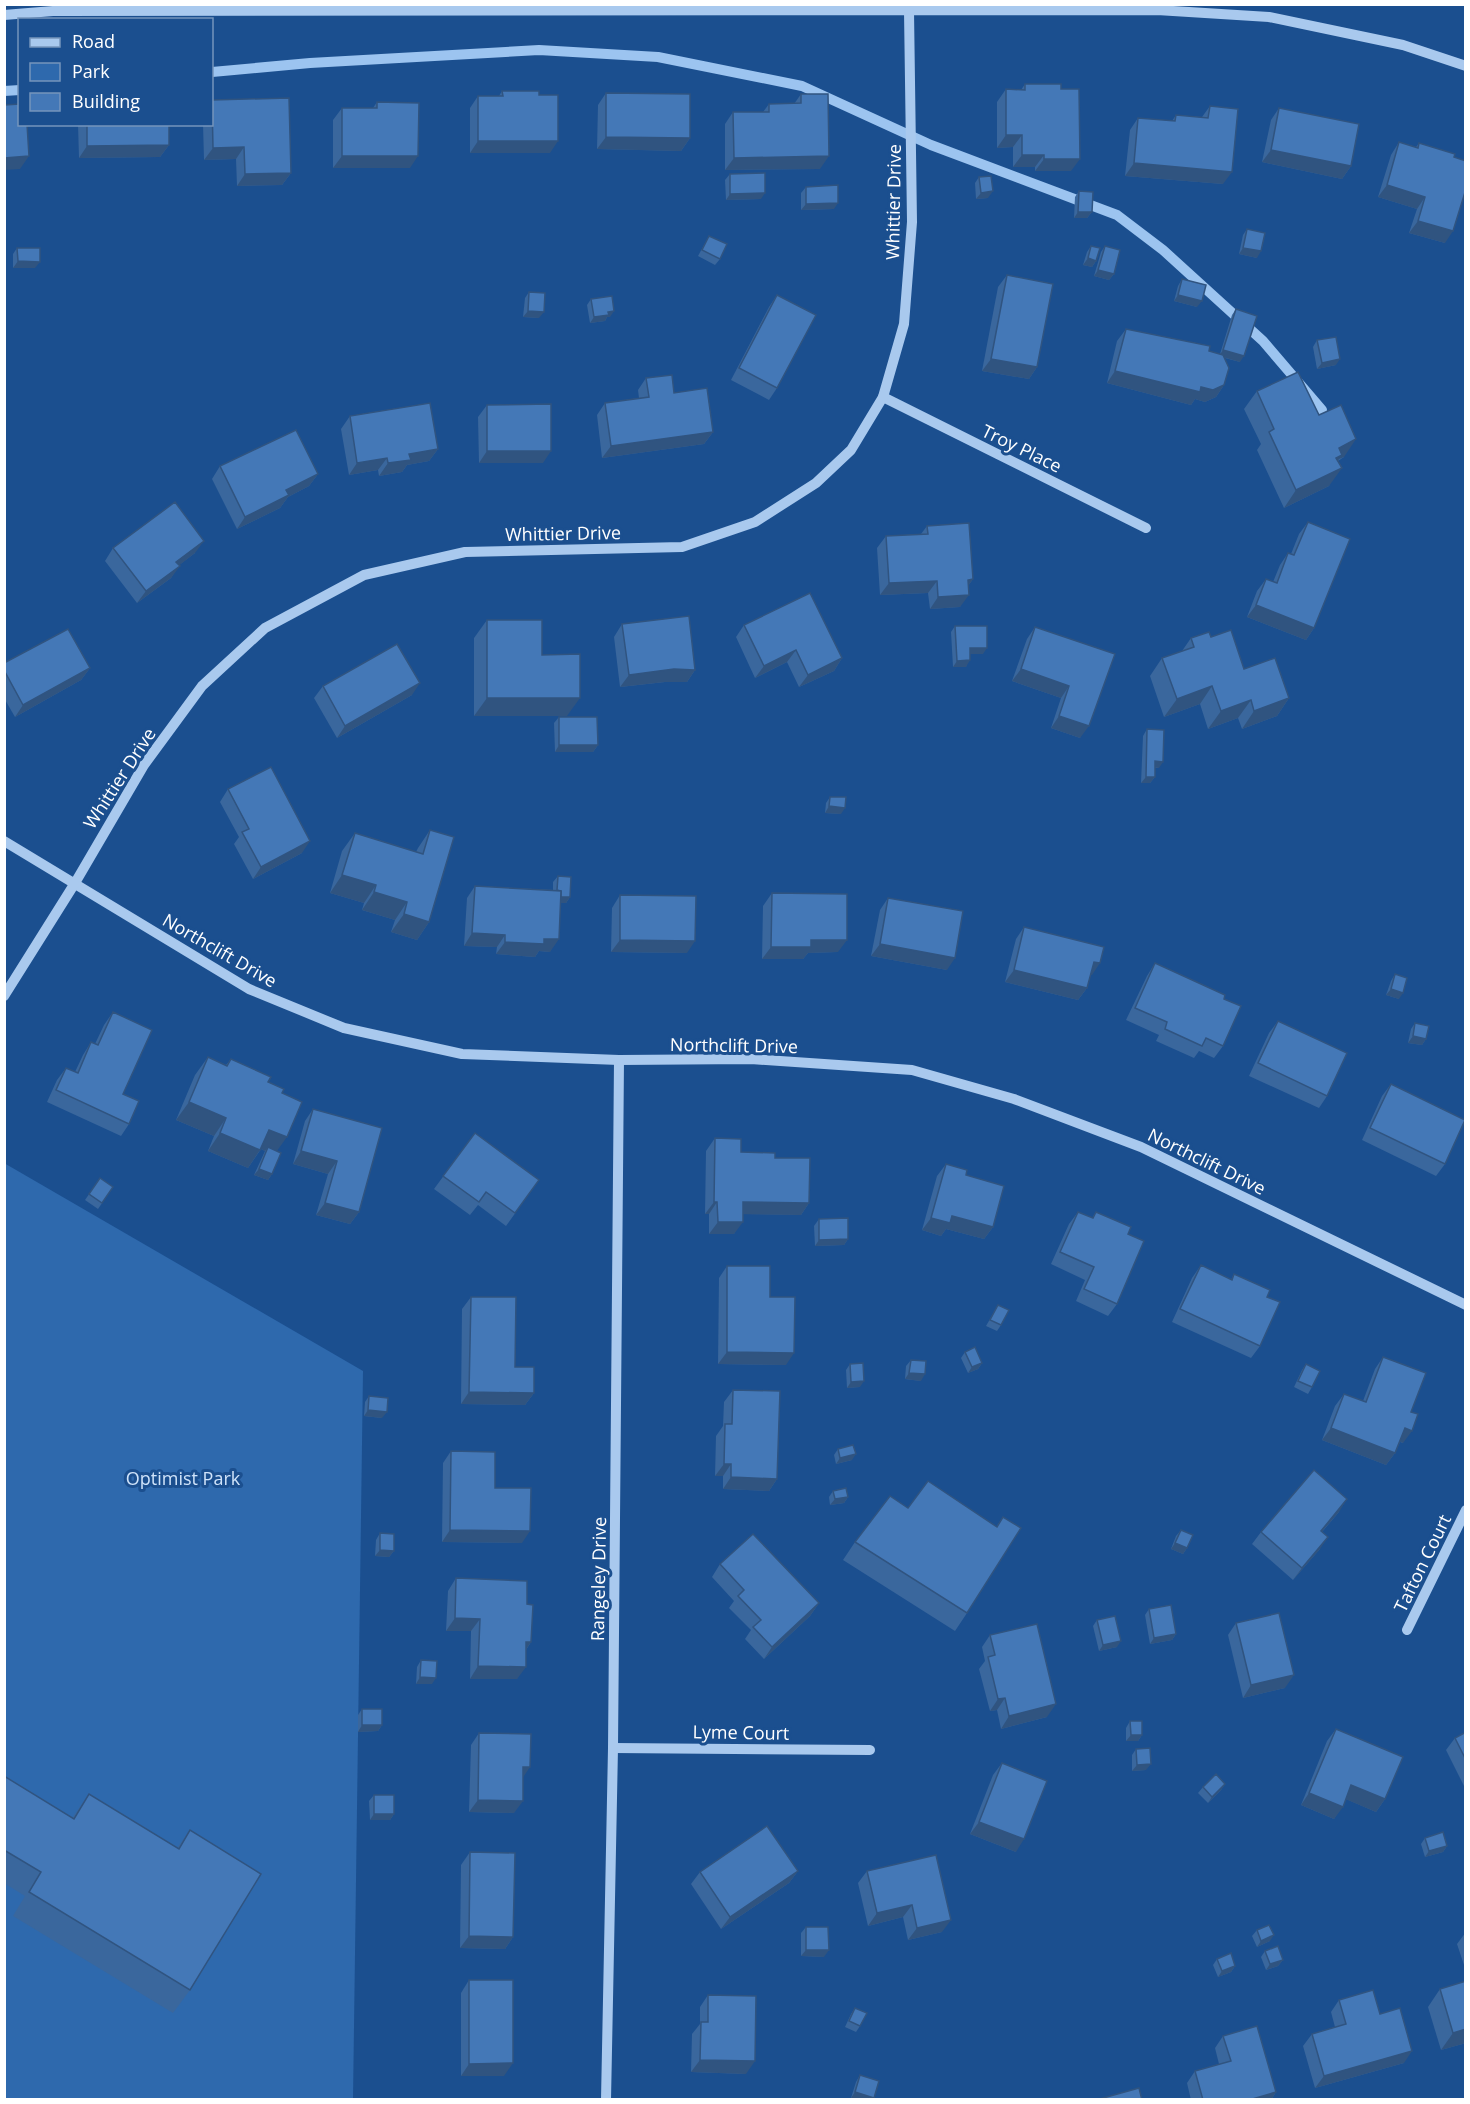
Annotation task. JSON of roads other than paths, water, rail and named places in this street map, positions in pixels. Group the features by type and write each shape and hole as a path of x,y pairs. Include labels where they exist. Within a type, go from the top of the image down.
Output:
{"street":[{"path":"4,15 53,11 1157,10 1269,17 1403,45 1466,66"},
{"name":"Whittier Drive","path":"4,996 75,883 144,765 202,686 265,628 364,575 465,552 682,547 755,522 816,483 851,450 883,397 904,324 912,222 909,11"},
{"name":"Troy Place","path":"883,397 1146,528"},
{"name":"Northclift Drive","path":"4,841 249,989 344,1028 462,1054 620,1060 752,1059 912,1070 1014,1099 1141,1147 1466,1305"},
{"name":"Rangeley Drive","path":"606,2100 613,1748 620,1060"},
{"name":"Tafton Court","path":"1407,1630 1466,1510"},
{"name":"Lyme Court","path":"613,1748 870,1750"}],"waterway":[{"path":"213,72 310,63 539,50 658,57 802,86 931,145 1117,215 1163,250 1263,341 1322,410"},
{"path":"4,91 18,90"}],"park label":[{"name":"Optimist Park","path":"183,1478"}]}
